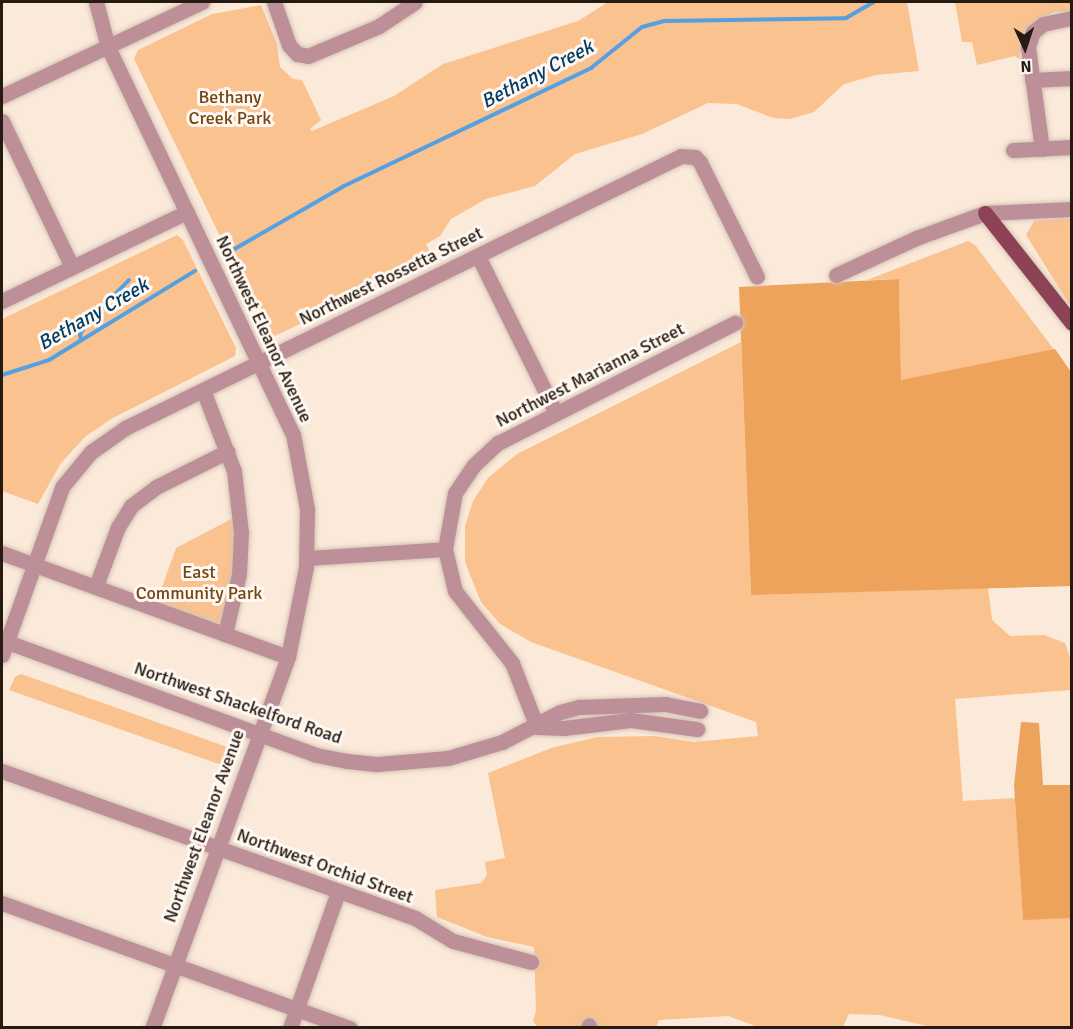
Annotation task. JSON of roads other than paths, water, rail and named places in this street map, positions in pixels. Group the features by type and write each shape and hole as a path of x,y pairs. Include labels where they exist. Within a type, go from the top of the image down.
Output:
{"main road":[{"path":"985,213 1071,323"}],"street":[{"name":"Northwest Eleanor Avenue","path":"96,2 108,47 261,361 293,434 307,509 307,558 302,602 288,657 152,1028"},
{"path":"2,96 202,2"},
{"path":"274,2 289,45 297,54 308,56 378,26 415,2"},
{"path":"1042,149 1027,53 1033,32 1051,20 1071,18"},
{"path":"1032,80 1071,78"},
{"path":"2,121 72,267"},
{"path":"1013,150 1071,147"},
{"name":"Northwest Rossetta Street","path":"3,645 52,508 76,466 116,433 665,162 687,155 700,162 756,277"},
{"path":"836,275 916,238 985,213 1071,209"},
{"path":"2,301 187,212"},
{"path":"478,256 556,413"},
{"name":"Northwest Marianna Street","path":"537,727 512,663 455,591 445,549 453,499 473,466 498,443 735,323"},
{"path":"203,390 228,451 241,532 239,574 225,634"},
{"path":"96,586 118,527 131,506 156,487 228,451"},
{"path":"307,558 445,549"},
{"path":"2,553 288,657"},
{"name":"Northwest Shackelford Road","path":"3,645 316,755 378,764 448,758 537,727 560,712 604,705 665,704 700,711"},
{"name":"Northwest Shackelford Road","path":"537,727 564,728 631,720 697,729"},
{"name":"Northwest Orchid Street","path":"2,771 415,918 453,941 531,962"},
{"path":"290,1028 338,892"},
{"path":"2,903 350,1028"}],"waterway":[{"name":"Bethany Creek","path":"231,251 344,186 591,68 642,27 665,21 846,18 874,2"},
{"name":"Bethany Creek","path":"2,375 49,360 195,271"},
{"path":"81,340 80,334 89,321 129,280"}],"park label":[{"name":"Bethany Creek Park","path":"230,108"},
{"name":"East Community Park","path":"199,583"}]}
